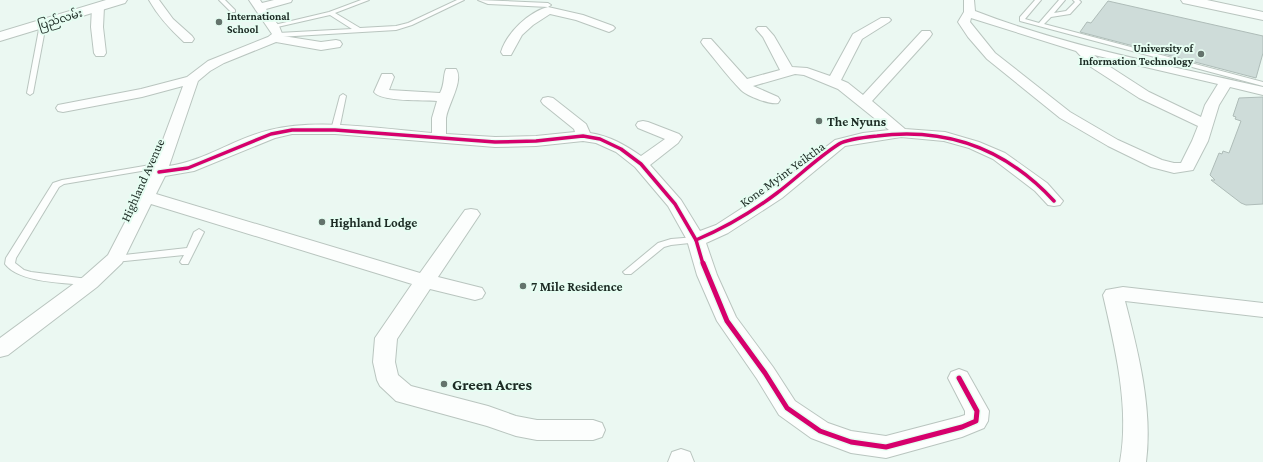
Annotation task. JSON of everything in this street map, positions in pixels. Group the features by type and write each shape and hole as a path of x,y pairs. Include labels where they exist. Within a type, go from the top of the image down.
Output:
{"main road":[{"name":"ပြည်လမ်း","path":"0,31 100,3 120,0"},
{"path":"1188,0 1263,16"},
{"name":"ပြည်လမ်း","path":"0,37 43,24 100,3"}],"street":[{"path":"154,0 170,24 188,39"},
{"path":"287,0 257,4 275,33 321,46 336,44"},
{"path":"969,0 968,19 972,34 991,56 1065,115 1113,143 1156,164 1174,168 1187,167 1200,141 1212,105 1226,82"},
{"path":"100,3 97,27 100,53"},
{"path":"507,52 509,42 528,21 549,4 578,17 610,28"},
{"path":"968,19 998,24 1080,48 1263,91"},
{"path":"833,82 856,38 885,20"},
{"path":"762,29 791,71"},
{"name":"Highland Avenue","path":"0,349 90,282 115,259 161,168 192,80 201,70 212,63 275,33"},
{"path":"864,102 926,34"},
{"path":"706,42 747,88 773,100 758,109"},
{"path":"1080,48 1096,64 1144,95 1205,124"},
{"path":"745,84 791,71 807,72 843,86 901,133"},
{"path":"439,138 439,118 445,97 451,85 451,72"},
{"path":"387,77 381,92 384,94 445,97"},
{"path":"63,108 148,91 192,80"},
{"path":"548,101 581,127 583,136"},
{"path":"641,164 674,137 643,125"},
{"path":"161,168 188,168 271,134 292,130 335,130 495,142 536,141 583,136 600,139 621,149 641,164 675,204 696,240 707,275 727,322 765,373 788,408 820,431 851,442 886,447 962,427 976,421 977,411 959,378"},
{"name":"Kone Myint Yeiktha","path":"696,240 722,230 776,194 840,144 863,138 901,133 945,137 974,145 999,156 1041,187 1054,201"},
{"path":"147,197 424,281 475,294"},
{"path":"471,214 386,338 384,362 388,380 404,394 488,416 516,426 537,430 593,430"},
{"path":"1133,462 1135,450 1134,414 1129,361 1113,295 1123,294 1263,310"}],"lane":[{"path":"222,0 233,11"},
{"path":"275,33 366,0"},
{"path":"275,33 396,28 462,0"},
{"path":"481,0 488,2 549,4"},
{"path":"538,0 549,4"},
{"path":"1038,0 1022,18 1022,20 1263,84"},
{"path":"1040,25 1062,0"},
{"path":"1049,15 1068,13 1078,2 1076,0"},
{"path":"331,13 358,30"},
{"path":"30,93 43,24"},
{"path":"335,130 343,96"},
{"path":"90,282 30,275 21,272 10,264 11,258 56,185 62,182 161,168"},
{"path":"185,262 199,232"},
{"path":"628,272 661,245 670,242 696,240"},
{"path":"115,259 190,251"}],"building":[{"path":"1108,1 1263,36 1263,53 1256,78 1080,32 1087,22 1091,23"},
{"path":"1263,97 1263,204 1246,205 1241,203 1211,180 1215,180 1210,175 1219,153 1222,154 1223,151 1229,153 1241,121 1235,119 1236,117 1233,116 1239,98"}],"cycle path":[{"path":"159,172 188,168 271,134 292,130 335,130 495,142 536,141 583,136 600,139 621,149 641,164 675,204 696,240 707,275 727,321 765,373 787,408 820,431 851,442 886,447 962,427 976,421 977,411 959,378"},
{"path":"696,240 722,229 776,194 840,143 863,138 901,133 945,137 974,145 999,156 1041,187 1054,201"}],"place":[{"name":"International School","path":"219,22"},
{"name":"University of Information Technology","path":"1201,54"},
{"name":"The Nyuns","path":"819,121"},
{"name":"Highland Lodge","path":"322,222"},
{"name":"7 Mile Residence","path":"523,286"},
{"name":"Green Acres","path":"444,384"}]}
